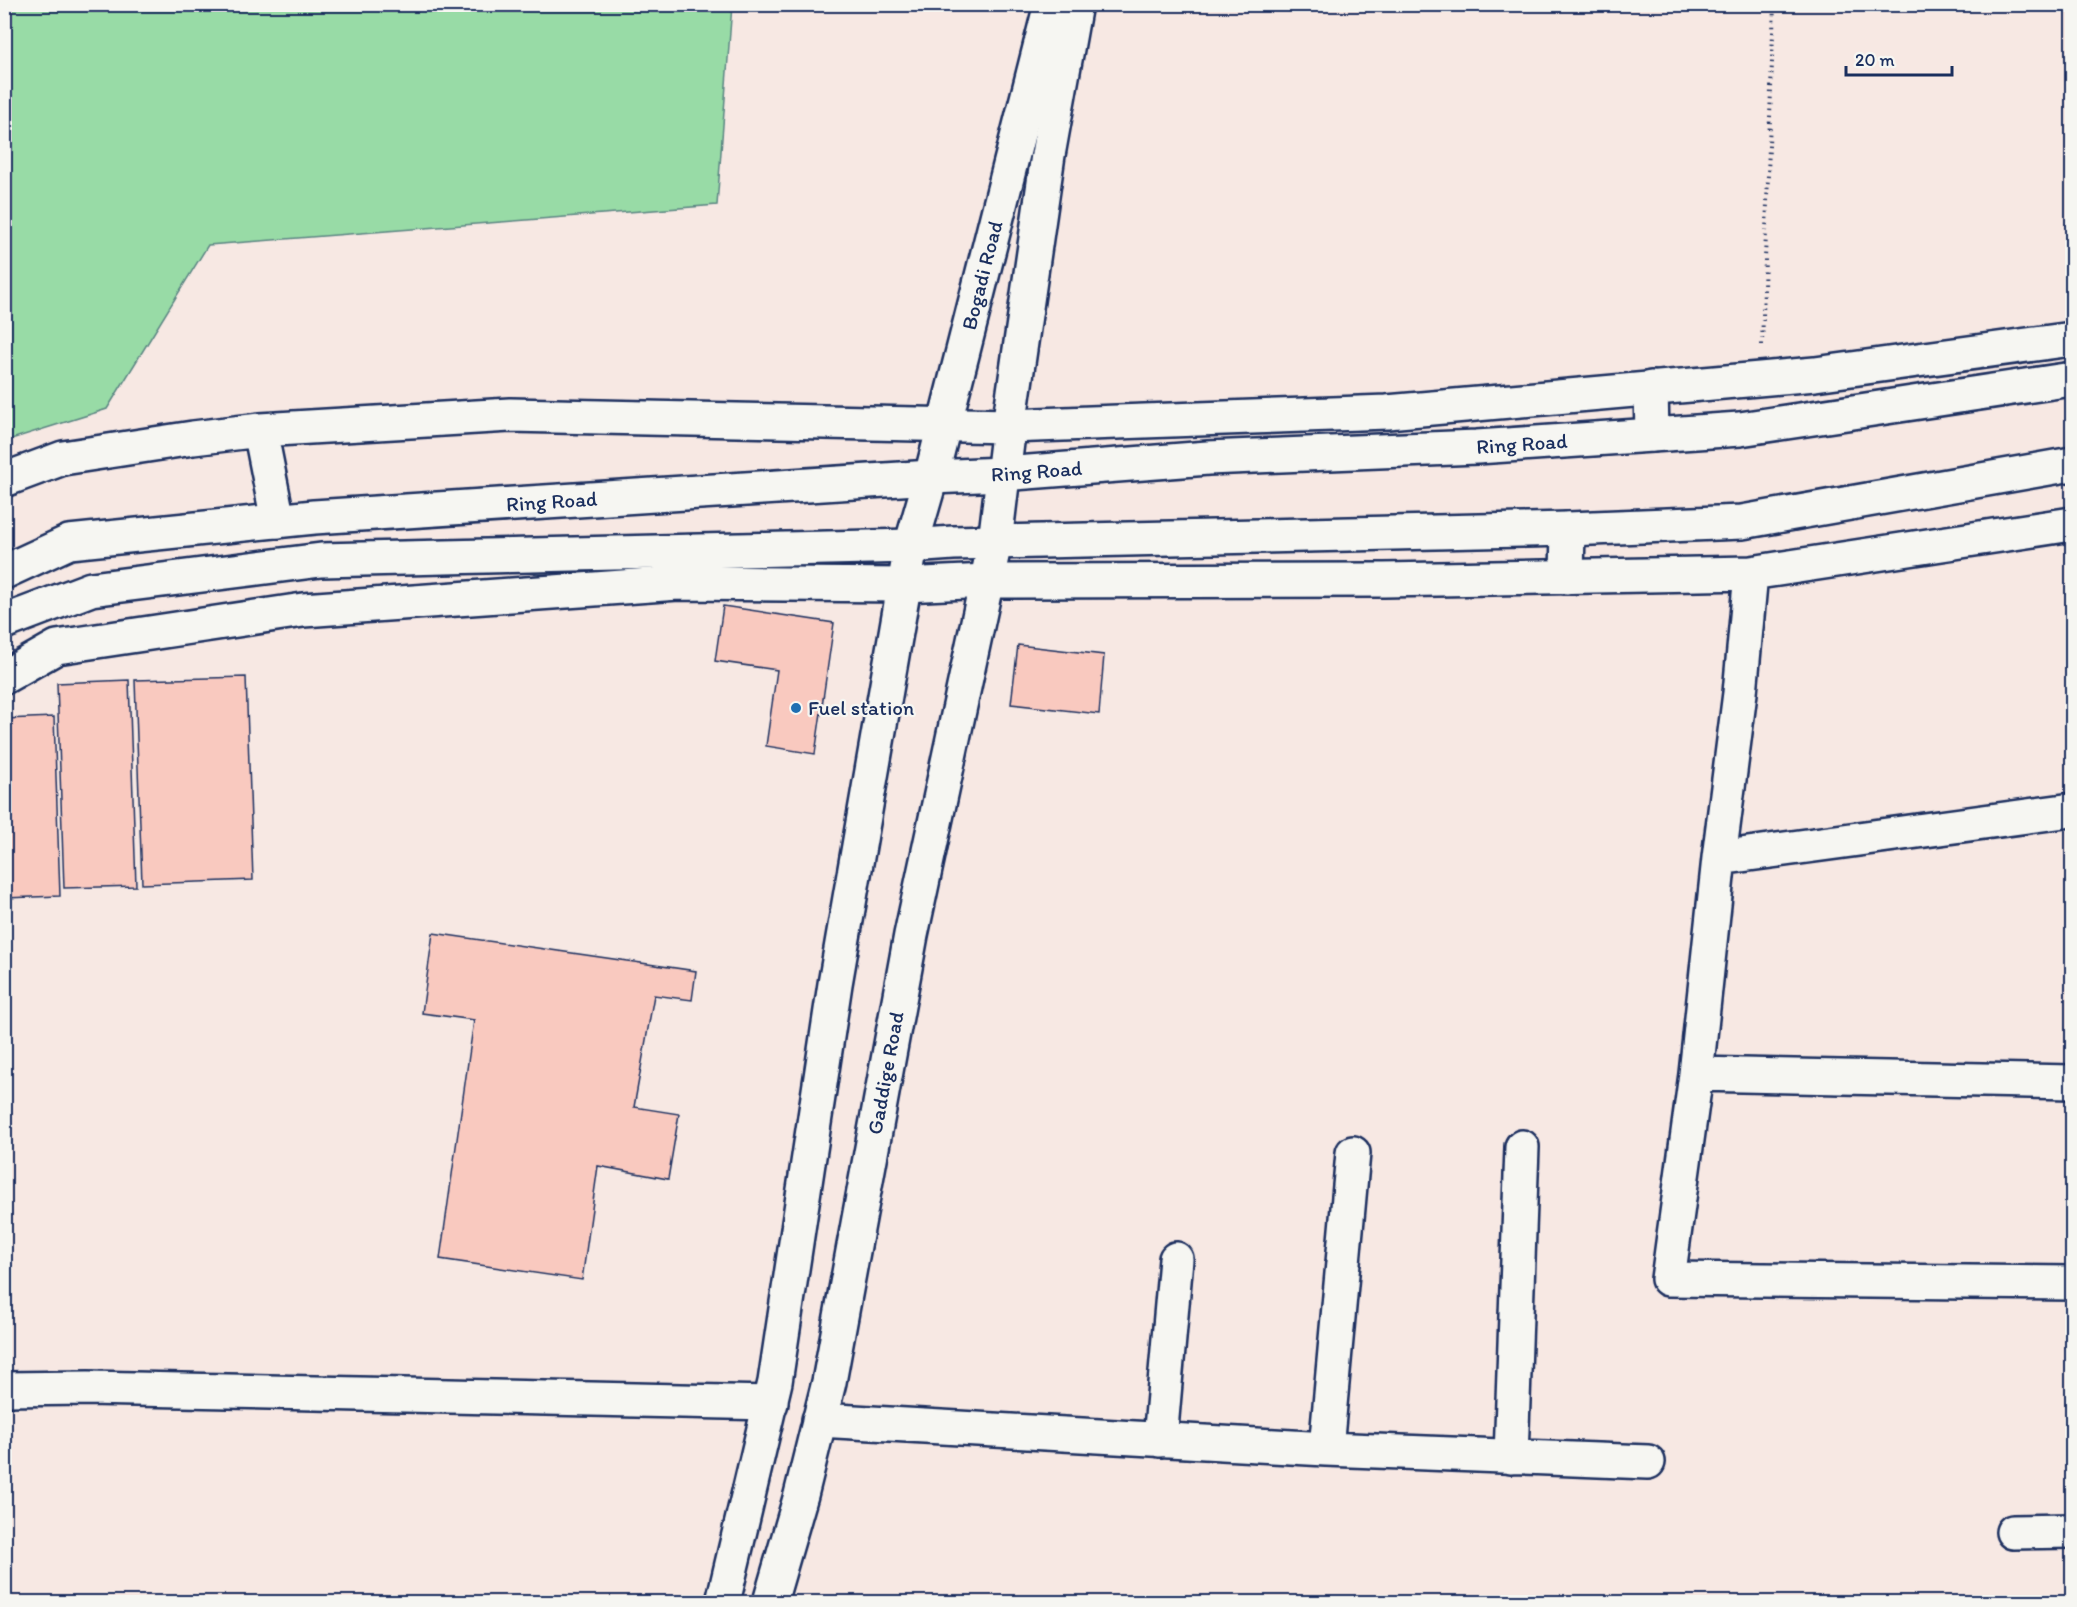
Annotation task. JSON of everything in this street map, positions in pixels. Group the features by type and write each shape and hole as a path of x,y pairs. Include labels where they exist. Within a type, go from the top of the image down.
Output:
{"main road":[{"name":"Bogadi Road","path":"911,546 931,477 1051,4"},
{"name":"Bogadi Road","path":"995,542 1009,426 1048,155 1075,4"},
{"path":"4,480 63,458 260,430 510,415 1009,426 1387,412 1815,374 2073,339"},
{"name":"Ring Road","path":"4,572 69,542 314,517 1003,474 1208,458 1477,447 1740,429 2073,379"},
{"path":"1651,388 1652,435"},
{"path":"260,430 278,521"},
{"path":"4,622 91,589 321,560 1568,529 1742,522 2073,464"},
{"path":"4,677 57,647 303,610 678,583 904,585 987,581 1384,580 1751,573 2073,524"},
{"path":"1567,577 1568,529"},
{"name":"Gaddige Road","path":"770,1602 801,1495 829,1382 911,935 995,542"},
{"path":"723,1602 776,1382 835,984 911,546"},
{"path":"1751,573 1740,693 1719,858 1696,1074 1668,1279 2073,1283"},
{"path":"1719,858 2073,810"},
{"path":"1696,1074 2073,1082"},
{"path":"1511,1457 1522,1147"},
{"path":"1326,1449 1353,1153"},
{"path":"1160,1440 1176,1259"},
{"path":"4,1389 88,1388 771,1403"},
{"path":"819,1420 1326,1449 1648,1462"},
{"path":"2013,1532 2073,1531"}],"path":[{"path":"1761,379 1774,4"}],"green space":[{"path":"5,4 732,5 717,205 208,245 107,409 5,441"}],"building":[{"name":"Fuel station","path":"723,606 834,623 815,754 766,746 777,670 715,661"},
{"path":"1018,645 1104,655 1099,714 1011,704"},
{"path":"246,677 253,880 142,884 135,680"},
{"path":"129,680 136,886 64,888 57,683"},
{"path":"54,717 60,896 4,898 4,719"},
{"path":"433,933 696,971 692,1000 654,995 634,1107 679,1114 668,1179 598,1166 582,1280 440,1259 474,1020 422,1013"}],"place":[{"name":"Fuel station","path":"796,708"}]}
